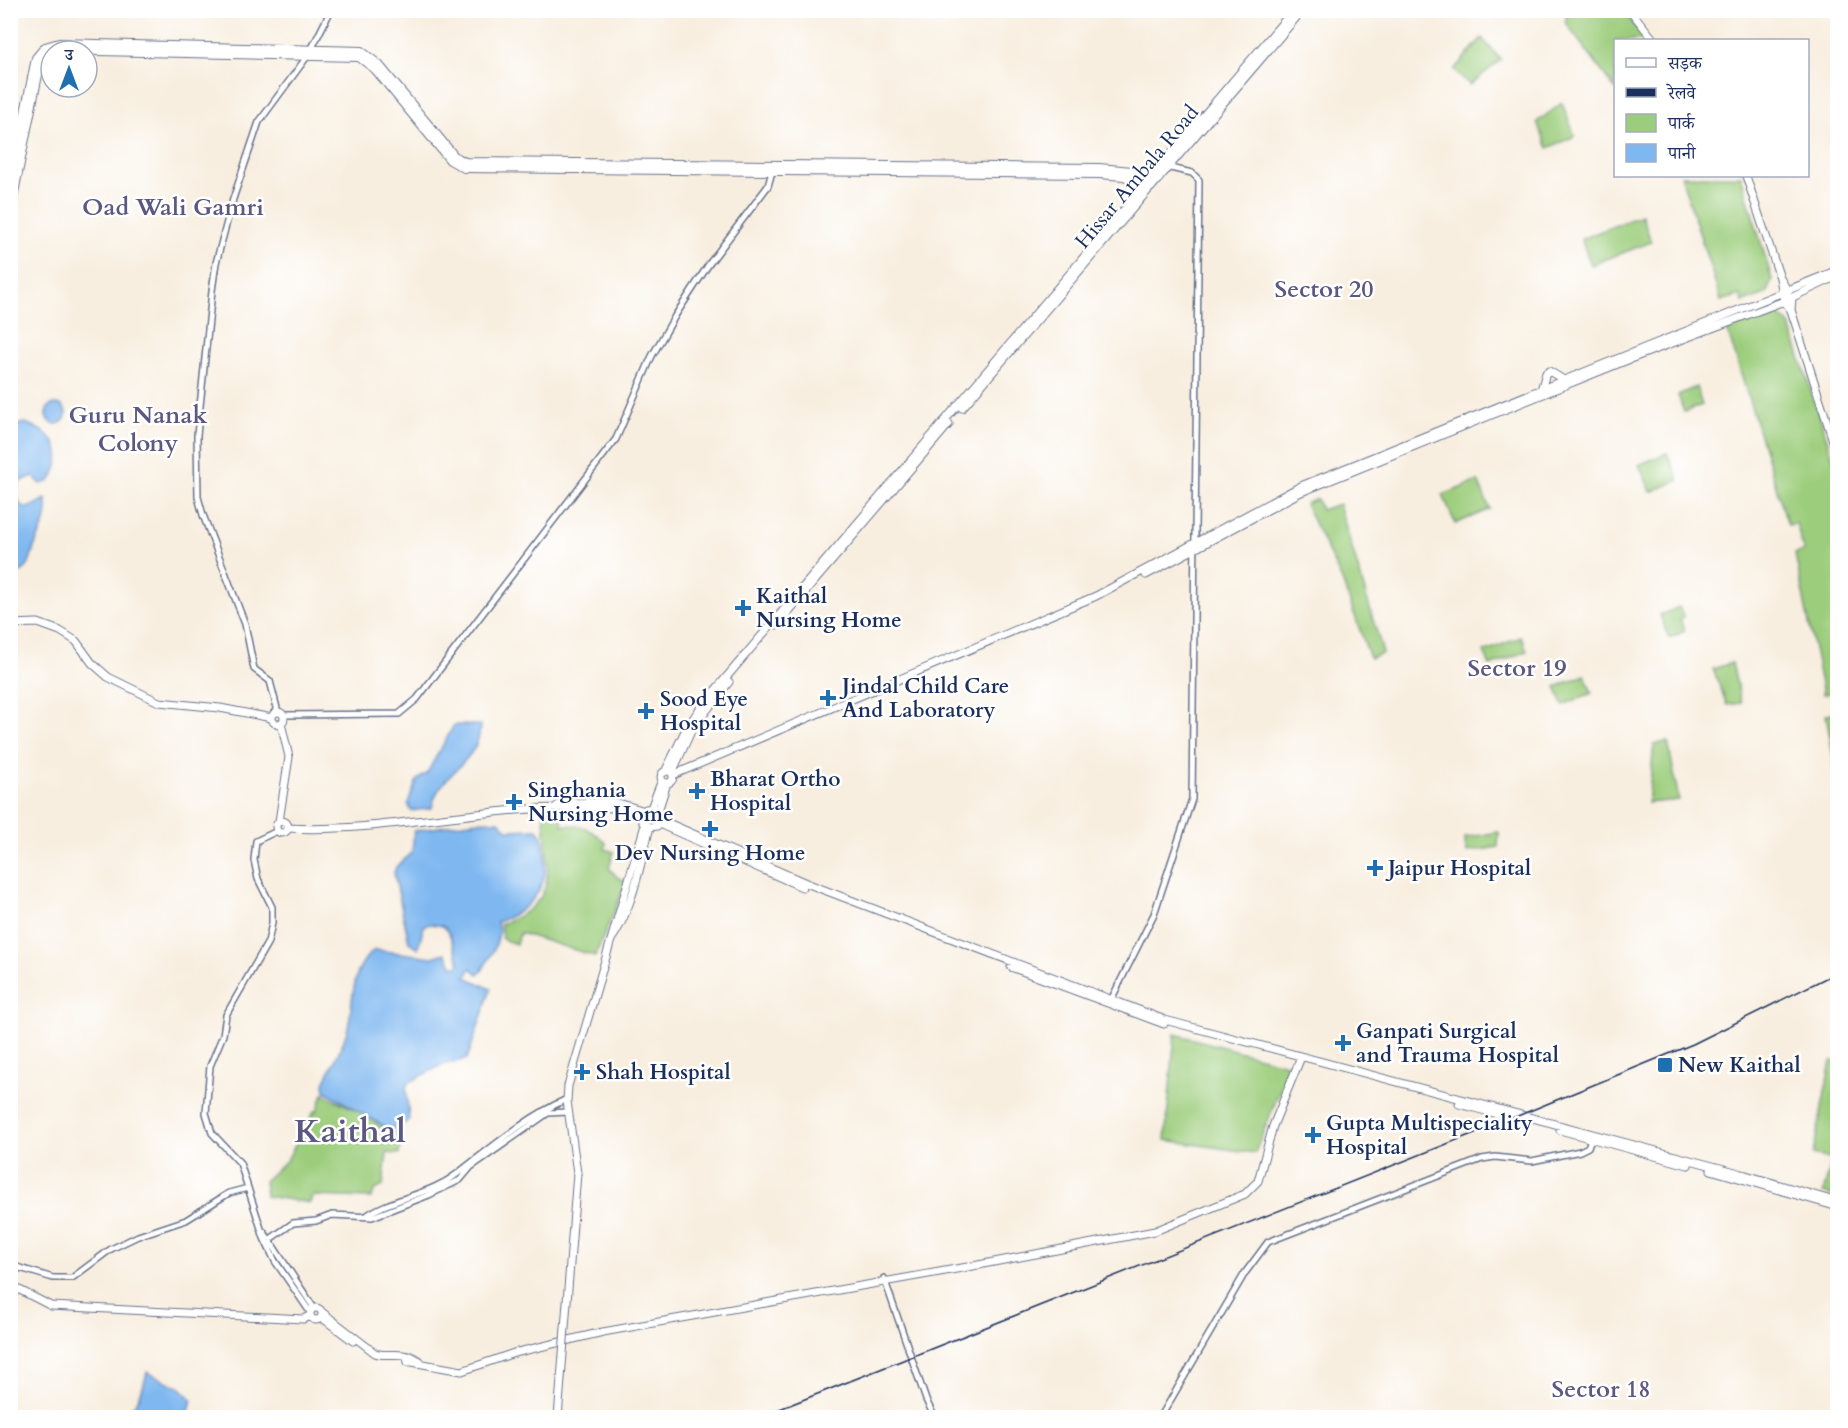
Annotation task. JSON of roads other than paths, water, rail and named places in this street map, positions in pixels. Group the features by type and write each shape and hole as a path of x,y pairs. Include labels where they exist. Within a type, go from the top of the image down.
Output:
{"highway":[{"path":"1283,22 1284,10"},
{"name":"Hissar Ambala Road","path":"1165,167 1294,10"},
{"name":"Hissar Ambala Road","path":"1149,186 1302,10"},
{"path":"10,187 35,63 39,54 48,45 59,43 311,51 353,55 375,69 450,160 462,167 1099,168 1157,176"},
{"path":"10,212 40,65 51,51 311,51"},
{"path":"773,168 1099,174 1124,176 1149,186"}],"main road":[{"path":"1630,10 1653,39"},
{"path":"1746,177 1838,456"},
{"name":"Hissar Ambala Road","path":"558,1418 577,1173 568,1112 569,1080 609,943 617,931 648,817 669,777 686,729 701,707 1149,186"},
{"path":"669,777 1106,596 1295,489 1838,270"},
{"path":"1195,545 1302,492 1630,359 1788,299 1838,276"},
{"path":"1541,390 1548,372 1563,380"},
{"path":"10,624 38,623 60,631 76,641 92,663 108,677 159,702 219,708 272,718 281,713 289,757 277,831 284,832 288,828 329,830 468,813 557,806 615,806 648,817 939,937 1110,1002 1165,1020 1300,1059 1838,1202"},
{"path":"272,718 276,723 281,723"},
{"path":"648,817 660,822"},
{"path":"279,821 286,823 288,828"},
{"path":"10,1285 51,1306 303,1318 311,1312 321,1314 380,1355 397,1353 410,1359 443,1366 465,1367 555,1338 1155,1230 1245,1194 1258,1181 1273,1126 1300,1059"},
{"path":"1592,1136 1838,1207"},
{"path":"311,1312 316,1320 321,1314"}],"street":[{"path":"332,10 311,51 259,122 233,199 216,263 196,435 196,478 202,515 245,624 254,669 270,681 281,713 399,714 417,699 616,439 652,356 675,316 709,264 749,215 768,186 773,168"},
{"path":"1110,1002 1154,914 1192,799 1199,180 1192,173 1165,167"},
{"path":"277,831 256,841 254,847 258,879 272,907 268,942 226,1016 223,1035 210,1066 206,1113 212,1133 240,1163 275,1262 311,1312"},
{"path":"366,1216 422,1193 457,1174 536,1116 567,1099"},
{"path":"268,1241 293,1223 316,1221 332,1215 372,1217 429,1195 460,1180 471,1167 548,1113 568,1112"},
{"path":"1160,1418 1245,1273 1268,1242 1482,1159 1495,1157 1532,1161 1580,1151 1588,1147 1592,1136"},
{"path":"10,1264 53,1278 72,1278 111,1249 138,1236 186,1220 229,1193 248,1188"},
{"path":"885,1280 926,1400 935,1418"}],"water":[{"path":"56,404 63,407 66,414 63,421 56,424 49,421 46,414 49,407"},
{"path":"25,423 51,438 56,445 58,461 50,481 41,484 33,476 19,482 16,492 20,505 28,508 46,499 47,512 45,523 26,568 11,574 11,426"},
{"path":"454,725 480,725 474,749 442,786 432,808 411,811 408,803 417,780 427,773"},
{"path":"480,821 499,821 508,830 538,829 543,839 544,849 543,879 534,898 526,906 508,918 497,922 499,934 492,954 482,971 478,974 471,968 466,977 491,989 467,1059 442,1065 408,1083 406,1088 409,1120 397,1129 385,1127 325,1091 324,1083 346,1034 357,975 361,965 375,950 433,957 445,953 453,966 458,966 460,963 449,933 443,926 430,924 424,926 418,948 409,942 394,873 396,867 412,852 414,831"},
{"path":"147,1372 181,1388 192,1399 188,1417 54,1417 55,1410 109,1413 127,1411 138,1399"}],"waterway":[{"path":"1828,1418 1838,1410"}],"railway":[{"path":"757,1418 1693,1044 1838,972"}],"place":[{"name":"Kaithal Nursing Home","path":"743,608"},
{"name":"Jindal Child Care And Laboratory","path":"828,698"},
{"name":"Sood Eye Hospital","path":"646,711"},
{"name":"Bharat Ortho Hospital","path":"697,791"},
{"name":"Singhania Nursing Home","path":"514,802"},
{"name":"Dev Nursing Home","path":"710,829"},
{"name":"Jaipur Hospital","path":"1375,868"},
{"name":"Ganpati Surgical and Trauma Hospital","path":"1343,1043"},
{"name":"New Kaithal","path":"1665,1065"},
{"name":"Shah Hospital","path":"582,1072"},
{"name":"Gupta Multispeciality Hospital","path":"1313,1135"}],"district":[{"name":"Oad Wali Gamri","path":"173,207"},
{"name":"Sector 20","path":"1324,289"},
{"name":"Guru Nanak Colony","path":"138,429"},
{"name":"Sector 19","path":"1517,668"},
{"name":"Kaithal","path":"350,1131"},
{"name":"Sector 18","path":"1601,1389"}]}
